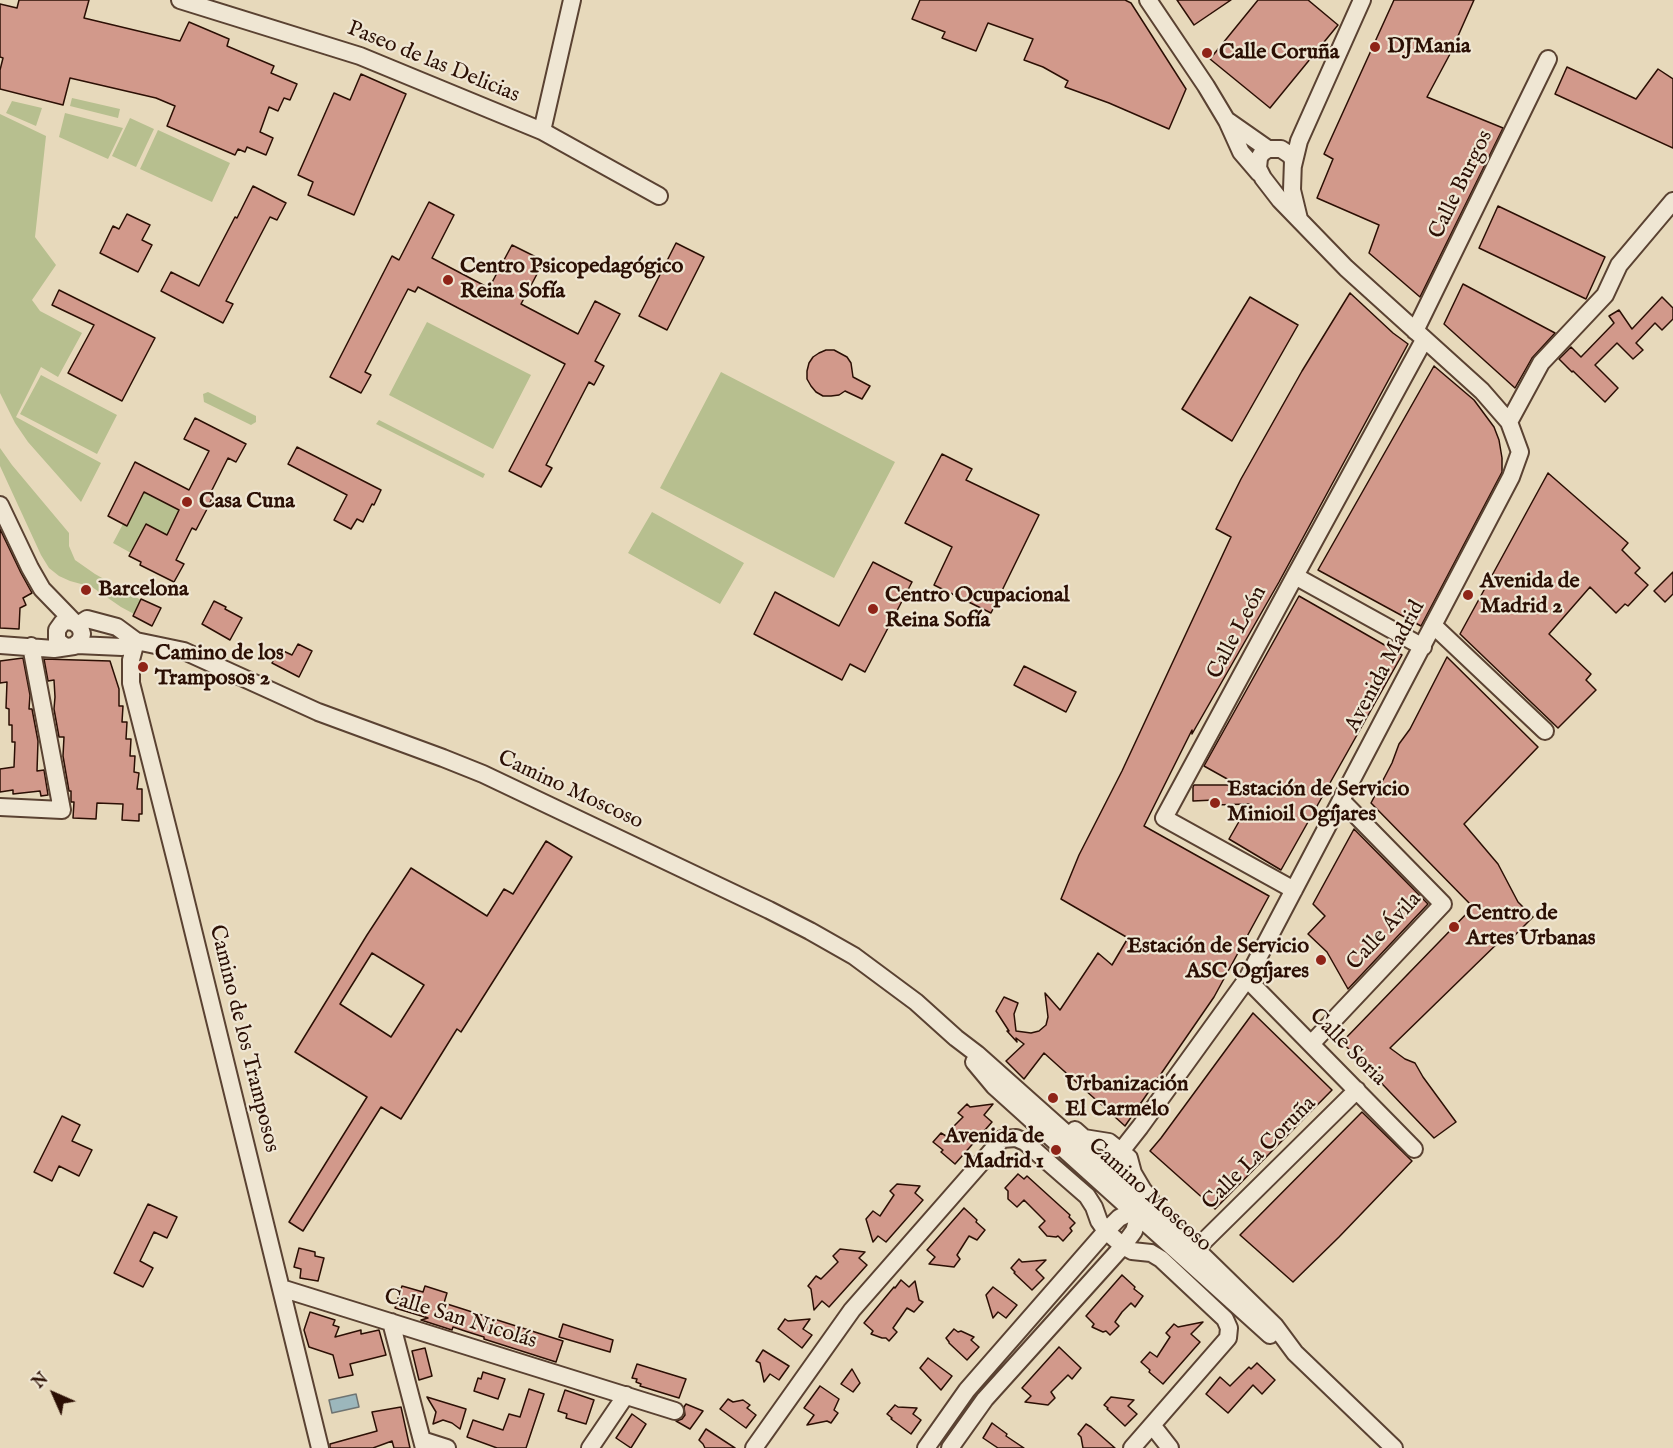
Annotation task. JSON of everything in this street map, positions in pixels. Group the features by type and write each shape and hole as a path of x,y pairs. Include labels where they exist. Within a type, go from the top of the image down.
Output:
{"street":[{"name":"Paseo de las Delicias","path":"180,0 360,56 542,131 659,196"},
{"path":"542,131 572,0"},
{"path":"1148,0 1206,86 1227,121 1241,153 1261,175 1273,183 1281,183 1290,175 1293,168 1290,155 1286,151 1270,149 1227,121"},
{"path":"1299,219 1292,190 1293,168 1299,141 1362,0"},
{"name":"Calle Burgos","path":"1420,336 1548,59"},
{"path":"1261,175 1258,164 1262,153 1291,136 1311,112"},
{"name":"Avenida Madrid","path":"1107,1169 1247,979 1423,647 1511,477 1520,452 1509,422 1482,391 1346,268 1280,200 1261,175"},
{"path":"1509,422 1541,363 1605,295 1619,265 1673,201"},
{"name":"Calle León","path":"1294,890 1164,818 1295,576 1420,336"},
{"path":"0,506 42,589 76,623 82,634 80,641 66,642 58,628 66,621 76,623"},
{"path":"1295,576 1423,647"},
{"name":"Camino Moscoso","path":"76,623 87,619 117,627 136,641 184,651 318,712 483,774 769,910 854,957 916,1002 1107,1169 1124,1194"},
{"path":"1433,625 1545,731"},
{"name":"Camino Moscoso","path":"0,645 54,649 66,642 122,647 136,641"},
{"name":"Camino de los Tramposos","path":"136,641 131,660 131,682 320,1448"},
{"path":"0,807 62,810 31,646"},
{"name":"Calle Ávila","path":"1311,1044 1443,904 1341,800"},
{"name":"Calle Soria","path":"1247,979 1414,1149"},
{"name":"Camino Moscoso","path":"956,1038 994,1086 1042,1129 1196,1249 1275,1326 1295,1353"},
{"name":"Calle La Coruña","path":"1196,1249 1357,1090"},
{"path":"1042,1110 1060,1116 1084,1138 1108,1142 1129,1158 1133,1173 1143,1190 1192,1236 1196,1249"},
{"path":"1042,1129 1054,1130 1091,1164 1107,1169"},
{"path":"754,1448 852,1310 1002,1138 1016,1138 1025,1142 1087,1196 1106,1231 1132,1251 1150,1253 1161,1258 1225,1319 1229,1328 1228,1338 1132,1448"},
{"path":"950,1448 985,1399 1134,1231 1137,1221 1136,1213 1124,1194"},
{"path":"926,1448 967,1390 1119,1218 1136,1213 1152,1218 1202,1266 1220,1272"},
{"name":"Camino Moscoso","path":"1136,1213 1273,1338 1295,1353 1394,1448"},
{"name":"Calle San Nicolás","path":"281,1288 675,1411"},
{"path":"391,1322 423,1444 447,1448"},
{"path":"590,1448 626,1395"},
{"path":"1152,1425 1170,1448"}],"green space":[{"path":"72,98 120,109 118,118 70,106"},
{"path":"12,101 42,108 36,126 6,113"},
{"path":"65,113 123,128 108,159 59,137"},
{"path":"0,114 46,136 35,237 56,265 32,300 40,311 82,333 58,377 41,367 16,417 101,463 81,502 28,442 15,423 0,393"},
{"path":"130,118 154,129 136,167 112,156"},
{"path":"158,130 230,163 212,202 140,169"},
{"path":"427,322 531,375 493,449 389,395"},
{"path":"721,372 895,462 834,578 660,488"},
{"path":"41,375 117,415 97,454 20,414"},
{"path":"208,392 256,416 256,422 251,425 204,402 203,394"},
{"path":"379,420 485,474 483,478 376,424"},
{"path":"0,448 69,533 69,546 75,560 141,600 134,614 92,587 70,581 49,568 0,466"},
{"path":"144,492 179,510 167,535 149,526 140,535 131,553 113,543 123,524 127,525"},
{"path":"652,512 744,563 720,604 628,553"}],"water":[{"path":"356,1394 359,1407 332,1413 329,1400"}],"building":[{"path":"19,0 89,0 84,18 180,41 189,22 229,39 227,46 274,66 271,73 297,84 290,100 284,98 278,111 269,107 260,132 273,138 266,155 247,147 245,152 238,149 235,155 167,126 175,106 156,98 70,78 63,105 0,89 0,70 3,58 0,57 0,4 17,8"},
{"path":"920,0 1125,0 1131,3 1186,89 1169,129 1065,87 1068,81 1043,67 1024,60 1033,39 988,23 976,51 942,38 945,32 912,19"},
{"path":"1177,0 1231,0 1194,25"},
{"path":"1258,0 1308,0 1338,25 1270,108 1210,59"},
{"path":"1394,0 1474,0 1450,54 1427,97 1503,128 1420,297 1369,253 1379,225 1317,198 1333,159 1324,154"},
{"path":"1567,67 1636,99 1658,69 1673,79 1673,148 1555,94"},
{"path":"361,74 406,94 354,215 308,195 313,182 298,175 334,93 350,100"},
{"path":"253,186 286,203 277,220 270,217 226,301 233,304 223,323 161,291 171,272 199,286"},
{"path":"429,202 454,215 432,258 489,288 512,245 544,261 521,304 578,334 595,301 620,314 595,361 604,366 594,385 589,382 546,465 552,468 541,487 509,471 565,364 418,287 415,292 408,289 365,372 371,375 361,393 330,377 392,256 399,260"},
{"path":"1498,206 1605,257 1586,299 1479,248"},
{"path":"127,214 150,225 142,240 152,245 138,272 100,253 113,226 119,229"},
{"path":"676,243 704,257 667,330 639,316"},
{"path":"1463,284 1555,333 1532,358 1515,388 1444,324"},
{"path":"59,290 155,338 122,401 68,373 94,325 52,305"},
{"path":"1350,293 1408,344 1279,582 1192,734 1192,730 1144,826 1269,896 1214,997 1125,1126 1044,1053 1024,1079 1006,1061 1024,1044 1016,1038 1017,1042 1007,1031 1009,1031 996,1011 1004,997 1018,1003 1014,1014 1016,1031 1031,1033 1039,1031 1046,1025 1048,1017 1045,993 1060,1010 1098,953 1112,965 1128,938 1061,899 1079,855 1122,771 1231,537 1216,529 1241,479 1302,371"},
{"path":"1250,297 1298,325 1232,441 1182,409"},
{"path":"1662,297 1673,308 1673,319 1662,330 1655,323 1636,343 1643,350 1633,359 1617,343 1595,365 1618,388 1605,402 1559,359 1571,347 1581,357 1614,323 1609,316 1619,310 1632,329"},
{"path":"826,350 834,350 847,357 851,363 853,377 870,386 862,399 845,391 839,395 823,396 811,386 807,379 809,363 813,357"},
{"path":"1434,366 1474,400 1494,427 1499,440 1502,472 1421,626 1318,570"},
{"name":"Casa Cuna","path":"195,418 246,444 236,462 228,458 211,492 214,494 206,511 196,530 192,528 176,560 184,564 174,582 140,565 141,562 129,556 146,524 167,535 179,510 144,492 127,526 108,516 135,462 189,490 209,451 184,439"},
{"path":"297,447 381,490 363,522 357,519 351,529 334,520 347,495 288,464"},
{"path":"942,454 972,469 966,480 1039,515 991,613 934,585 952,547 905,523"},
{"path":"1548,473 1628,543 1622,550 1640,568 1635,573 1648,585 1628,606 1625,604 1616,613 1590,587 1549,634 1591,674 1586,680 1596,690 1558,728 1460,634"},
{"path":"0,529 32,593 23,598 26,605 20,608 19,629 0,628"},
{"name":"Centro Ocupacional Reina Sofía","path":"873,562 912,582 865,672 850,664 842,680 754,634 775,592 839,626"},
{"path":"1673,572 1673,594 1665,602 1654,591"},
{"path":"1299,596 1402,655 1281,870 1229,839 1249,804 1214,805 1214,800 1193,801 1193,787 1194,785 1238,785 1204,766"},
{"path":"141,599 161,608 152,626 133,616"},
{"path":"214,601 242,618 230,640 202,624"},
{"path":"298,644 312,651 299,677 272,663 279,649 292,655"},
{"path":"1447,657 1538,747 1464,824 1498,864 1518,902 1533,917 1508,942 1504,937 1390,1048 1415,1063 1456,1122 1434,1138 1342,1042 1473,907 1371,803 1392,763 1399,744 1410,729"},
{"path":"23,658 30,695 29,709 32,709 38,741 37,771 44,770 48,795 41,796 40,791 13,794 13,790 0,792 0,769 14,767 15,742 12,742 12,725 9,725 9,709 6,708 7,682 0,683 0,661"},
{"path":"44,659 110,661 119,689 119,706 123,706 122,722 127,722 126,739 131,739 130,756 135,756 134,772 139,773 137,789 142,789 142,814 139,814 139,821 122,820 123,804 97,803 96,819 73,818 74,802 71,802 71,791 69,791 63,756 64,737 59,737 54,709 54,680 48,681"},
{"path":"1024,666 1076,692 1066,712 1014,685"},
{"path":"1354,829 1428,904 1348,989 1327,952 1308,934 1325,916 1313,904"},
{"path":"546,841 572,857 461,1032 457,1029 401,1119 381,1107 303,1231 289,1222 367,1097 295,1052 411,868 487,916 504,889 513,894","holes":["372,953 424,985 391,1037 340,1004"]},
{"path":"1253,1013 1332,1090 1215,1209 1150,1151"},
{"path":"967,1104 970,1107 993,1104 984,1115 992,1122 955,1164 933,1142 941,1133 946,1136 963,1117 958,1113"},
{"path":"1362,1112 1412,1161 1293,1282 1240,1235"},
{"path":"62,1116 80,1125 72,1141 92,1150 79,1176 59,1166 52,1181 34,1172"},
{"path":"1018,1174 1024,1179 1027,1176 1070,1215 1069,1217 1075,1223 1070,1228 1072,1231 1063,1241 1058,1236 1047,1236 1039,1227 1045,1221 1024,1200 1017,1207 1008,1199 1008,1191 1005,1188"},
{"path":"897,1184 920,1186 915,1193 923,1200 886,1242 878,1236 873,1242 866,1219 873,1211 880,1216 894,1195 890,1191"},
{"path":"148,1204 177,1217 167,1238 154,1232 140,1261 153,1268 143,1287 114,1273"},
{"path":"964,1208 985,1230 977,1240 969,1236 957,1255 960,1259 954,1267 929,1264 935,1257 927,1250"},
{"path":"299,1248 315,1252 315,1256 324,1258 318,1281 300,1278 301,1269 294,1267"},
{"path":"840,1249 865,1252 859,1258 867,1265 829,1307 822,1301 814,1310 811,1289 808,1286 816,1276 821,1279 838,1262 833,1256"},
{"path":"1019,1259 1022,1262 1046,1260 1036,1270 1044,1278 1032,1290 1011,1268"},
{"path":"1122,1275 1143,1296 1135,1307 1131,1303 1122,1312 1115,1322 1119,1326 1110,1335 1106,1331 1092,1327 1094,1324 1086,1316"},
{"path":"901,1280 909,1287 915,1281 919,1300 923,1302 914,1312 907,1308 893,1328 897,1332 889,1341 871,1334 873,1331 864,1323"},
{"path":"402,1286 423,1292 425,1286 447,1293 444,1303 563,1341 556,1362 453,1327 452,1330 421,1320 428,1318 395,1308"},
{"path":"993,1287 1017,1305 1006,1318 998,1312 993,1318 986,1295"},
{"path":"310,1312 335,1320 333,1325 339,1327 335,1337 361,1330 361,1334 379,1330 386,1355 350,1364 353,1375 339,1378 333,1355 309,1347 304,1330"},
{"path":"785,1319 788,1321 810,1319 803,1329 812,1335 802,1348 778,1329"},
{"path":"1203,1322 1191,1334 1200,1342 1163,1384 1141,1362 1150,1352 1157,1357 1170,1337 1166,1333 1174,1324 1178,1327"},
{"path":"563,1324 613,1340 610,1352 559,1337"},
{"path":"954,1329 974,1337 971,1340 979,1347 967,1360 946,1338"},
{"path":"1059,1347 1081,1368 1072,1379 1068,1375 1051,1392 1055,1398 1048,1405 1025,1402 1031,1396 1022,1388"},
{"path":"425,1348 432,1376 419,1380 412,1351"},
{"path":"763,1350 789,1366 779,1380 770,1374 764,1382 760,1363 756,1361"},
{"path":"928,1358 952,1376 941,1390 920,1368"},
{"path":"1257,1363 1275,1380 1262,1394 1253,1385 1228,1413 1206,1394 1220,1377 1230,1386 1249,1367 1251,1369"},
{"path":"637,1364 686,1379 679,1398 640,1386 641,1384 636,1382 637,1379 632,1378"},
{"path":"852,1369 860,1383 853,1392 841,1384"},
{"path":"483,1372 505,1379 498,1399 474,1391 478,1378 481,1379"},
{"path":"820,1386 839,1399 834,1410 838,1413 831,1423 827,1421 807,1425 814,1415 804,1408"},
{"path":"529,1389 544,1394 526,1448 497,1448 467,1437 473,1420 503,1430 509,1414 520,1417"},
{"path":"565,1390 594,1400 586,1424 566,1418 567,1414 558,1411"},
{"path":"427,1397 466,1409 460,1429 443,1420 433,1424 436,1412"},
{"path":"1111,1397 1134,1400 1128,1406 1137,1414 1125,1426 1104,1405"},
{"path":"728,1399 733,1402 743,1400 750,1405 747,1408 756,1415 746,1428 720,1409"},
{"path":"686,1404 703,1411 690,1429 676,1421 685,1415"},
{"path":"895,1405 917,1408 913,1414 921,1420 911,1434 887,1414"},
{"path":"401,1407 410,1448 394,1448 392,1441 373,1448 330,1448 330,1444 377,1431 372,1412"},
{"path":"632,1414 646,1424 631,1448 616,1438"},
{"path":"992,1423 1024,1448 998,1448 983,1438"},
{"path":"1086,1424 1115,1448 1083,1448 1081,1437 1078,1434"},
{"path":"706,1429 735,1448 705,1448 699,1440"}],"place":[{"name":"DJMania","path":"1375,47"},
{"name":"Calle Coruña","path":"1207,53"},
{"name":"Centro Psicopedagógico Reina Sofía","path":"448,280"},
{"name":"Casa Cuna","path":"187,502"},
{"name":"Barcelona","path":"86,590"},
{"name":"Avenida de Madrid 2","path":"1468,595"},
{"name":"Centro Ocupacional Reina Sofía","path":"873,609"},
{"name":"Camino de los Tramposos 2","path":"143,667"},
{"name":"Estación de Servicio Minioil Ogíjares","path":"1215,803"},
{"name":"Centro de Artes Urbanas","path":"1454,927"},
{"name":"Estación de Servicio ASC Ogíjares","path":"1321,960"},
{"name":"Urbanización El Carmelo","path":"1053,1098"},
{"name":"Avenida de Madrid 1","path":"1056,1150"}]}
